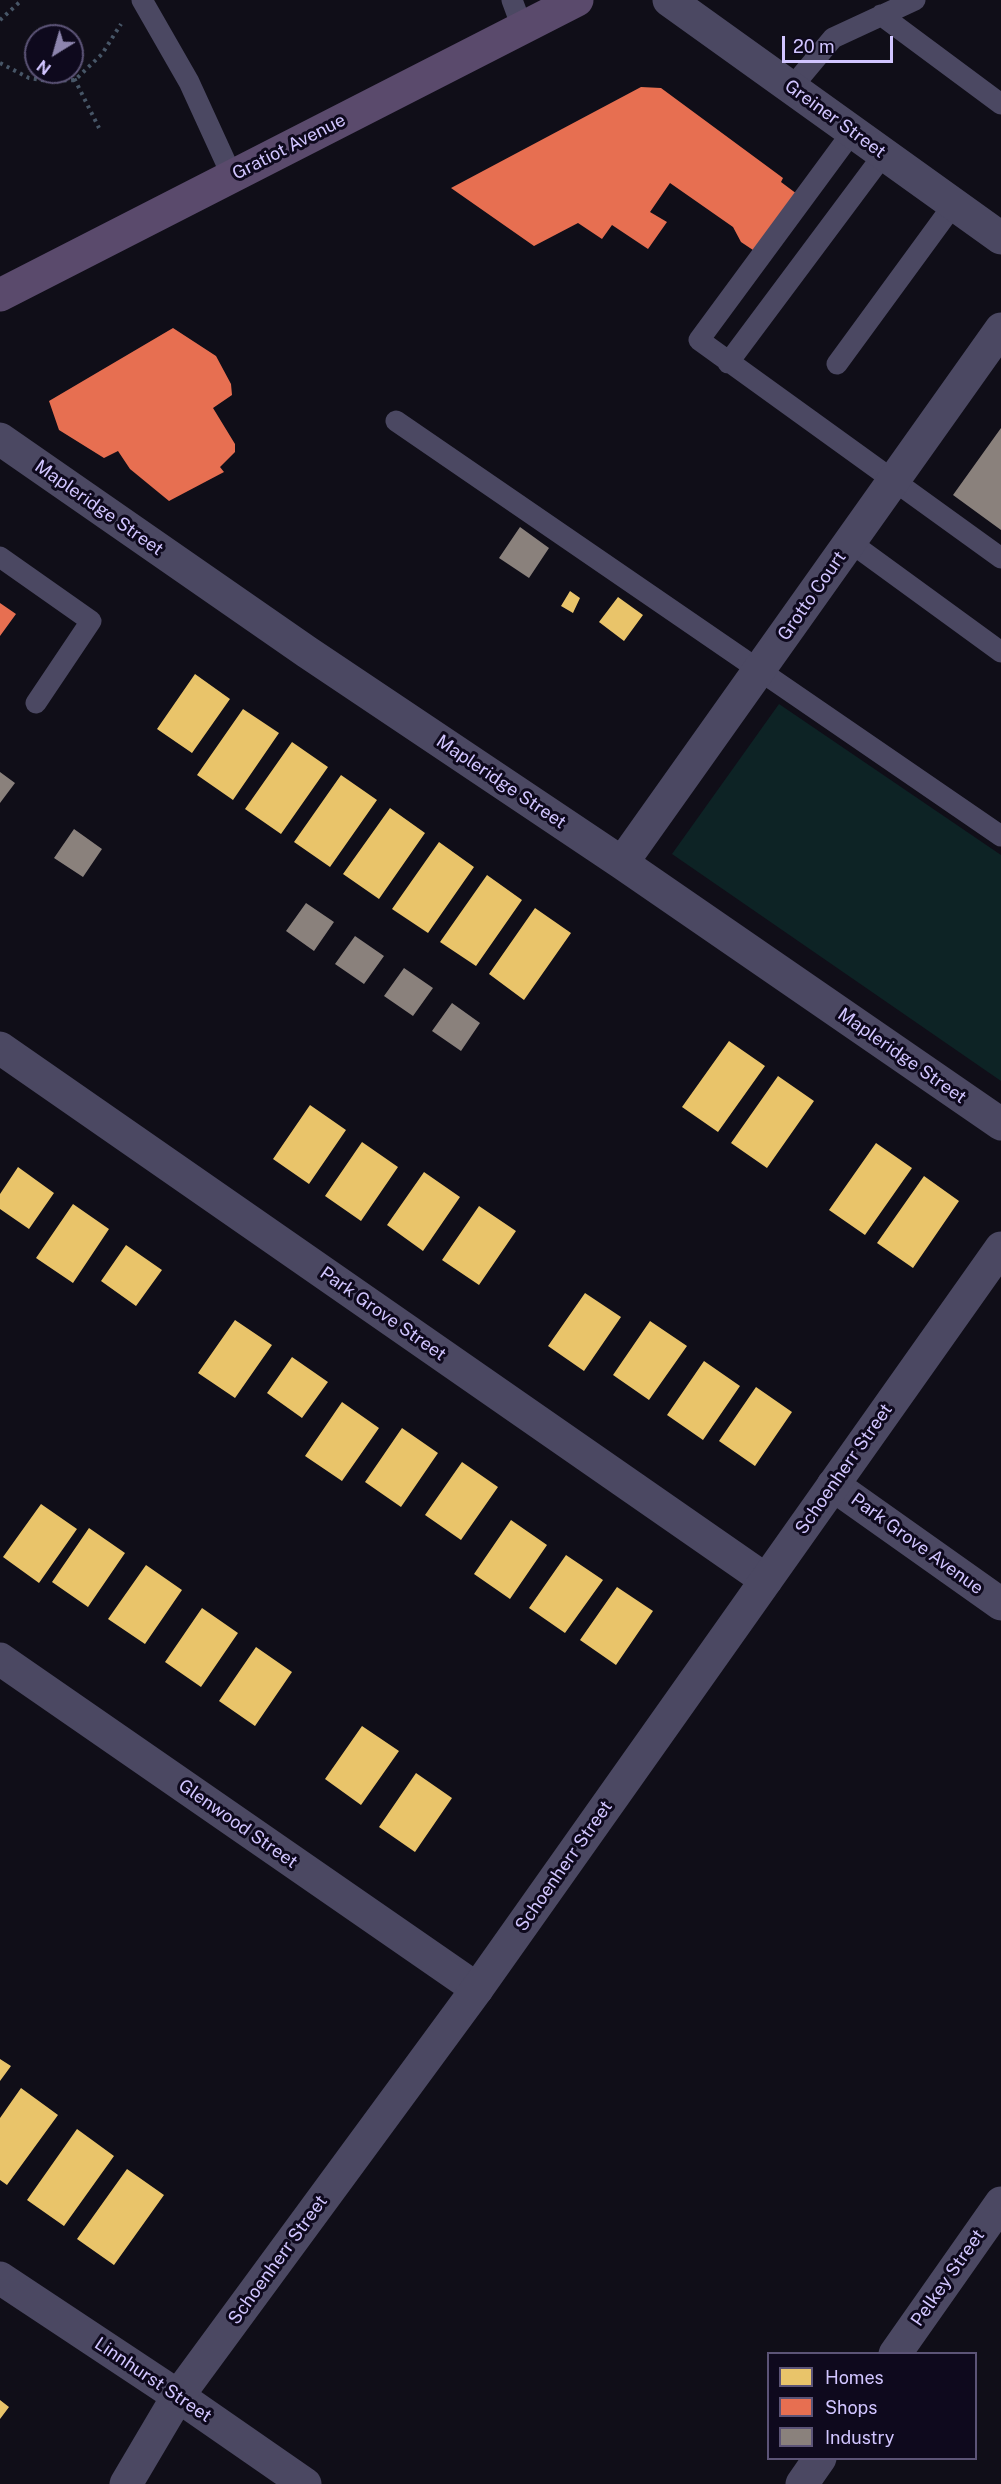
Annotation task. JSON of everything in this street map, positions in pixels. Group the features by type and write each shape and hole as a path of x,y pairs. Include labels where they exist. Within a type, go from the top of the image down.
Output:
{"main road":[{"name":"Gratiot Avenue","path":"0,295 232,176 517,14 577,0"}],"street":[{"name":"Greiner Street","path":"669,0 1001,238"},
{"name":"Grotto Court","path":"622,863 1001,329"},
{"name":"Mapleridge Street","path":"0,439 307,652 622,863 1001,1124"},
{"name":"Park Grove Street","path":"0,1048 766,1580"},
{"name":"Schoenherr Street","path":"126,2484 178,2396 477,1989 1001,1248"},
{"name":"Park Grove Avenue","path":"833,1485 1001,1604"},
{"name":"Glenwood Street","path":"0,1659 477,1989"},
{"name":"Pelkey Street","path":"896,2352 1001,2203"},
{"name":"Linnhurst Street","path":"0,2278 178,2396 305,2484"},
{"path":"802,2484 819,2460"}],"lane":[{"path":"142,0 189,82 232,176"},
{"path":"792,87 833,38 915,0"},
{"path":"881,15 1001,104"},
{"path":"852,132 699,340 892,482 1001,558"},
{"path":"728,363 884,154"},
{"path":"837,364 954,204"},
{"path":"396,421 1001,836"},
{"path":"849,542 1001,652"},
{"path":"0,557 92,621 36,703"}],"path":[{"path":"0,20 22,0"},
{"path":"84,71 102,54 124,20"},
{"path":"0,63 24,75"},
{"path":"77,84 99,128"}],"green space":[{"path":"779,704 1001,855 1001,1081 672,854"}],"building: Homes":[{"path":"570,591 580,598 573,613 561,606"},
{"path":"618,597 643,615 624,641 599,622"},
{"path":"195,674 230,699 192,753 157,729"},
{"path":"243,709 279,733 233,800 197,775"},
{"path":"292,742 328,767 281,834 245,809"},
{"path":"341,775 377,800 330,867 294,842"},
{"path":"390,808 425,833 379,899 343,874"},
{"path":"439,842 474,867 428,933 392,909"},
{"path":"487,875 522,900 476,966 440,942"},
{"path":"535,908 571,933 524,1000 489,974"},
{"path":"729,1041 765,1066 718,1132 682,1107"},
{"path":"778,1076 814,1101 767,1168 731,1143"},
{"path":"310,1105 346,1130 309,1184 273,1159"},
{"path":"362,1142 398,1167 361,1221 325,1196"},
{"path":"876,1143 912,1168 865,1235 829,1210"},
{"path":"18,1167 54,1193 29,1229 0,1209 0,1194"},
{"path":"424,1172 460,1197 423,1251 387,1225"},
{"path":"924,1176 959,1201 913,1268 877,1243"},
{"path":"73,1204 109,1229 73,1283 36,1258"},
{"path":"479,1206 516,1231 479,1285 442,1260"},
{"path":"126,1245 162,1270 136,1306 101,1281"},
{"path":"585,1293 621,1317 584,1371 548,1346"},
{"path":"235,1320 272,1345 235,1398 198,1373"},
{"path":"650,1321 687,1346 649,1400 613,1375"},
{"path":"292,1357 328,1382 302,1418 267,1393"},
{"path":"704,1361 740,1386 703,1440 667,1415"},
{"path":"756,1387 792,1412 755,1466 719,1441"},
{"path":"342,1402 379,1428 342,1481 305,1456"},
{"path":"402,1428 438,1453 401,1507 365,1482"},
{"path":"462,1462 498,1487 461,1540 425,1515"},
{"path":"41,1504 77,1529 39,1583 3,1557"},
{"path":"511,1520 547,1545 510,1599 474,1574"},
{"path":"89,1528 125,1553 88,1607 52,1582"},
{"path":"566,1555 603,1580 565,1633 529,1608"},
{"path":"146,1565 182,1590 145,1644 108,1619"},
{"path":"617,1587 653,1611 616,1665 580,1640"},
{"path":"202,1608 238,1633 201,1687 165,1662"},
{"path":"256,1647 292,1672 255,1726 219,1701"},
{"path":"362,1726 399,1751 361,1805 325,1779"},
{"path":"416,1773 452,1798 415,1852 379,1827"},
{"path":"0,2059 11,2066 0,2081"},
{"path":"21,2088 58,2115 7,2185 0,2180 0,2118"},
{"path":"77,2129 114,2156 64,2226 27,2200"},
{"path":"127,2169 164,2195 114,2265 77,2239"},
{"path":"0,2400 9,2407 0,2419"}],"building: Shops":[{"path":"641,87 661,88 783,178 781,182 797,194 756,252 741,242 733,227 670,183 650,212 667,222 648,249 612,225 602,239 578,223 534,246 451,188"},
{"path":"173,328 216,356 231,384 232,395 213,408 235,444 235,452 220,467 224,472 169,501 130,469 118,451 104,458 59,430 49,401"},
{"path":"0,603 16,614 0,636"}],"building: Industry":[{"path":"1001,428 1001,530 953,495"},
{"path":"520,527 549,548 529,578 499,558"},
{"path":"0,772 15,783 0,803"},
{"path":"74,829 102,849 83,877 54,858"},
{"path":"306,903 334,922 314,951 286,931"},
{"path":"355,936 384,956 364,984 335,964"},
{"path":"404,968 433,988 413,1016 384,996"},
{"path":"452,1003 480,1023 461,1051 432,1031"}]}
